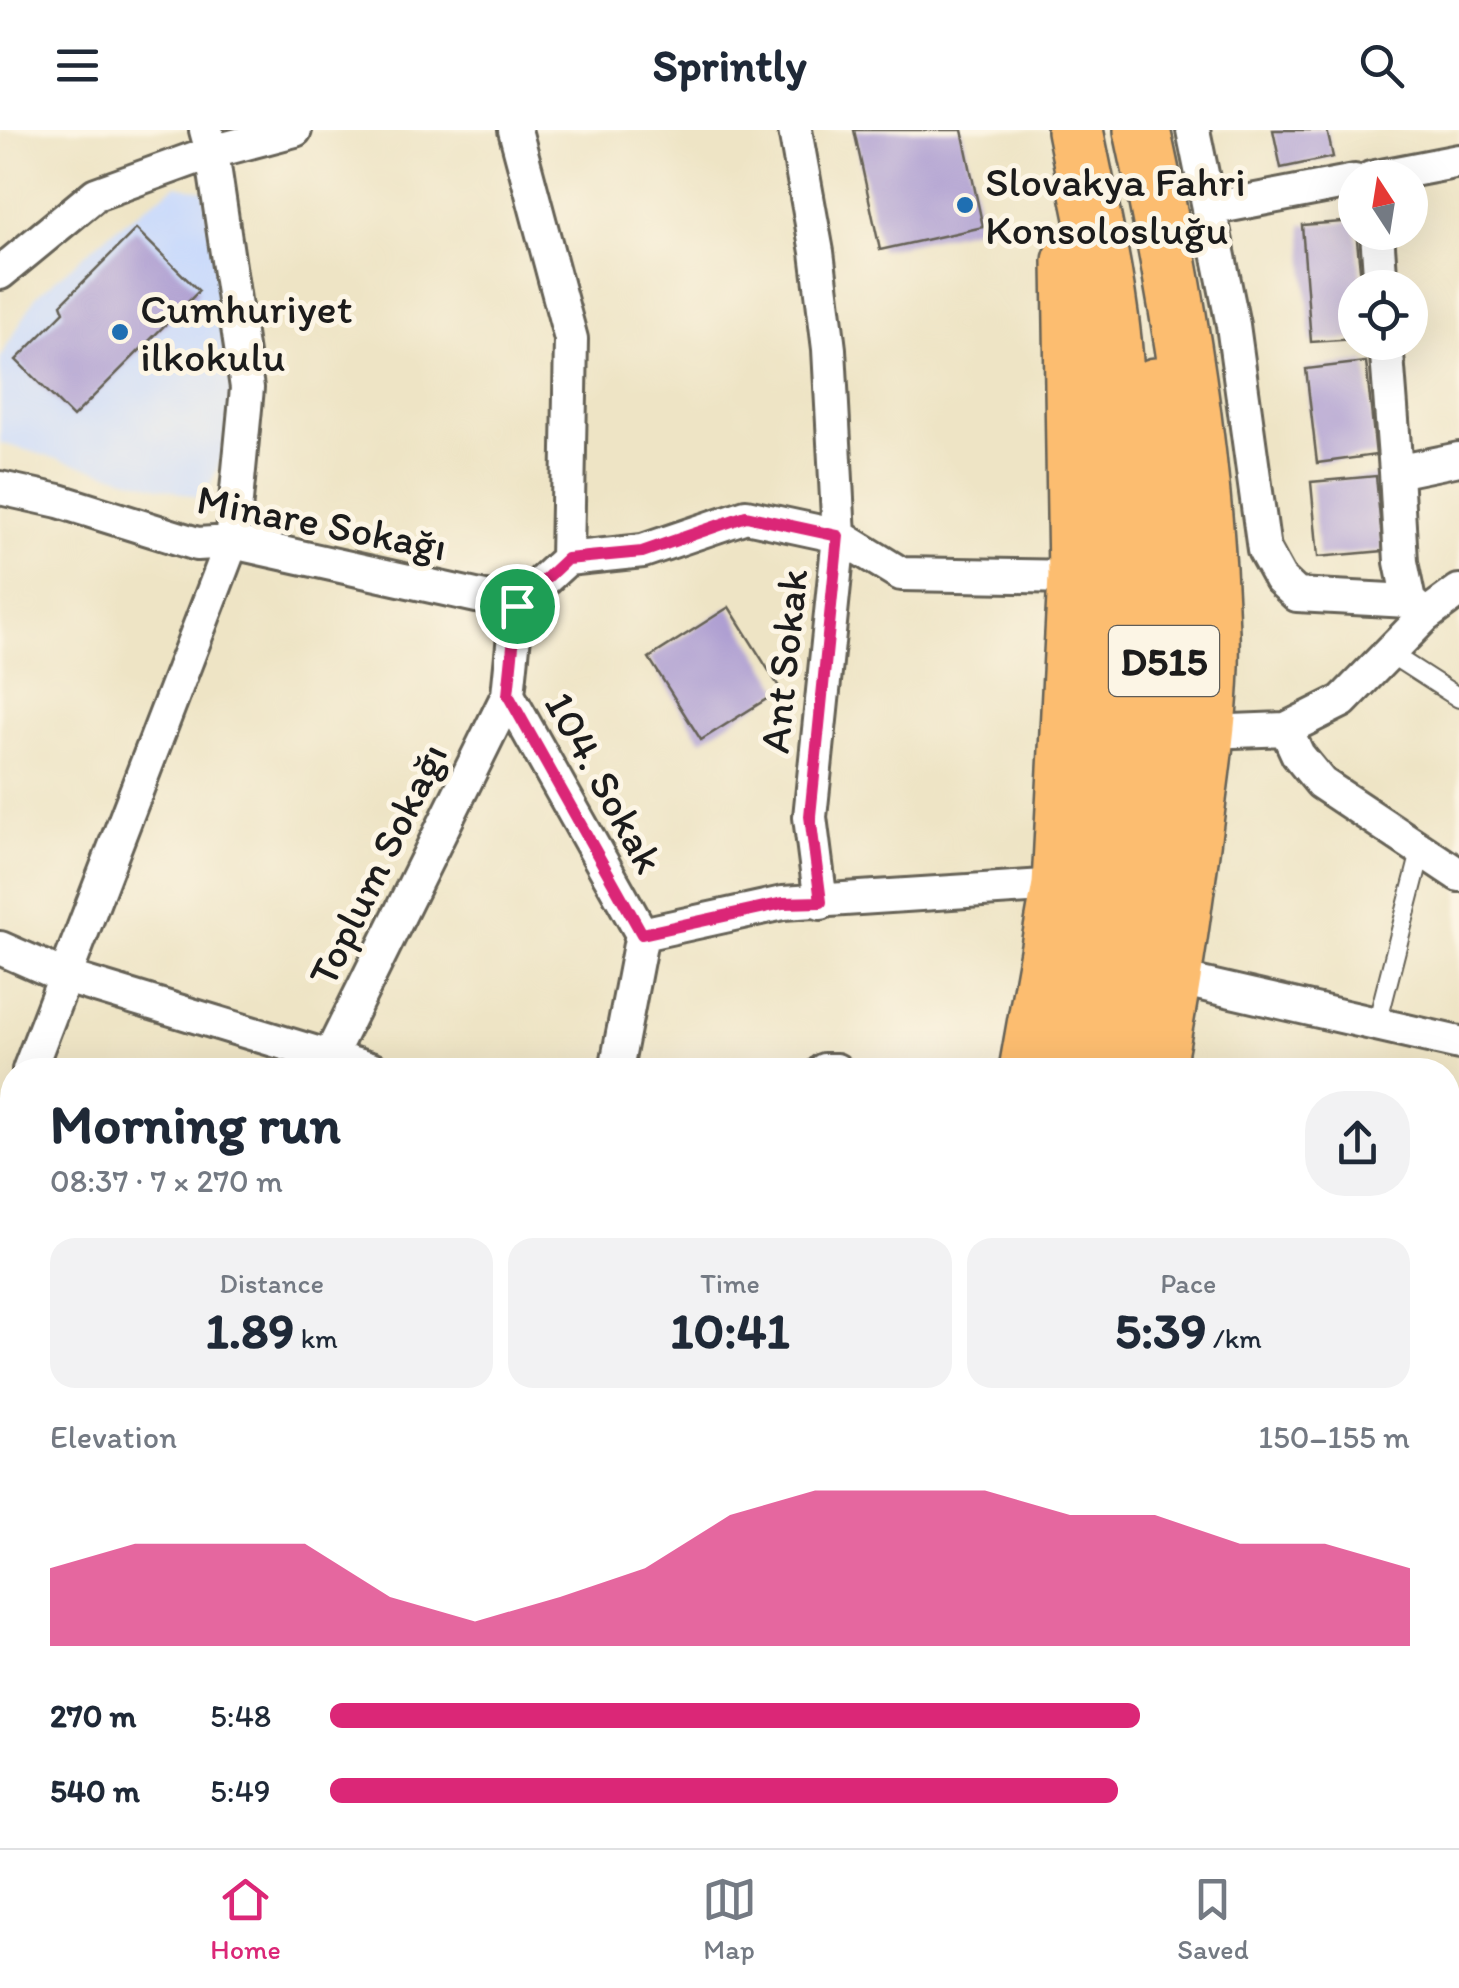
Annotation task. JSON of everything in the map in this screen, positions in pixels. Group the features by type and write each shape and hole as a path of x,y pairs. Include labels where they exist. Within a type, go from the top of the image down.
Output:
{"highway":[{"path":"1029,1058 1060,885 1076,577 1072,264 1048,130"},
{"name":"D515","path":"1071,1058 1090,964 1112,742 1123,561 1115,359 1101,258 1075,130"},
{"name":"D515","path":"1118,130 1156,372 1164,662 1148,888 1120,1058"},
{"path":"1142,130 1167,245 1202,496 1211,636 1207,732 1175,978 1158,1058"}],"street":[{"path":"0,273 96,194 209,141 295,130"},
{"path":"515,130 571,339 567,559"},
{"name":"Ant Sokak","path":"794,130 817,252 829,349 838,536 810,816 821,902"},
{"path":"1193,130 1233,325 1264,550 1280,580 1297,595 1417,609 1459,592"},
{"path":"33,1058 232,542 247,388 209,141"},
{"path":"1428,166 1459,160"},
{"path":"1209,208 1338,183"},
{"path":"1387,360 1401,562 1417,609"},
{"path":"1396,472 1459,459"},
{"name":"Minare Sokağı","path":"0,488 59,501 198,544 232,542 517,606"},
{"path":"517,606 567,559 642,552 746,516 838,536 901,574 1076,577"},
{"name":"104. Sokak","path":"517,606 508,695 642,934 783,903 1060,885"},
{"path":"1207,732 1286,728 1342,701 1389,653 1417,609"},
{"name":"Toplum Sokağı","path":"329,1058 508,695"},
{"path":"1286,728 1298,756 1321,783 1459,875"},
{"path":"618,1058 642,934"},
{"path":"0,948 66,977 312,1058"},
{"path":"1175,978 1459,1043"}],"lane":[{"path":"1389,653 1459,698"},
{"path":"1377,1024 1421,852"}],"shaded area":[{"name":"Cumhuriyet ilkokulu","path":"176,185 204,191 236,388 225,453 203,499 0,443 0,358 36,296 111,232"}],"building":[{"path":"854,130 962,130 983,227 880,250"},
{"path":"1273,130 1327,130 1333,157 1281,168"},
{"path":"1338,222 1338,250 1358,250 1360,270 1338,270 1338,340 1311,342 1302,225"},
{"name":"Cumhuriyet ilkokulu","path":"136,229 199,291 73,417 16,360 64,312 61,304"},
{"path":"1366,362 1376,455 1317,463 1306,369"},
{"path":"1376,476 1383,551 1318,557 1311,482"},
{"path":"729,607 781,690 701,740 649,658"}],"place":[{"name":"Slovakya Fahri Konsolosluğu","path":"965,205"},
{"name":"Cumhuriyet ilkokulu","path":"120,332"}],"route":[{"path":"746,516 838,536 810,816 821,902 783,903 642,934 508,695 517,606 567,559 642,552 746,516"}]}
